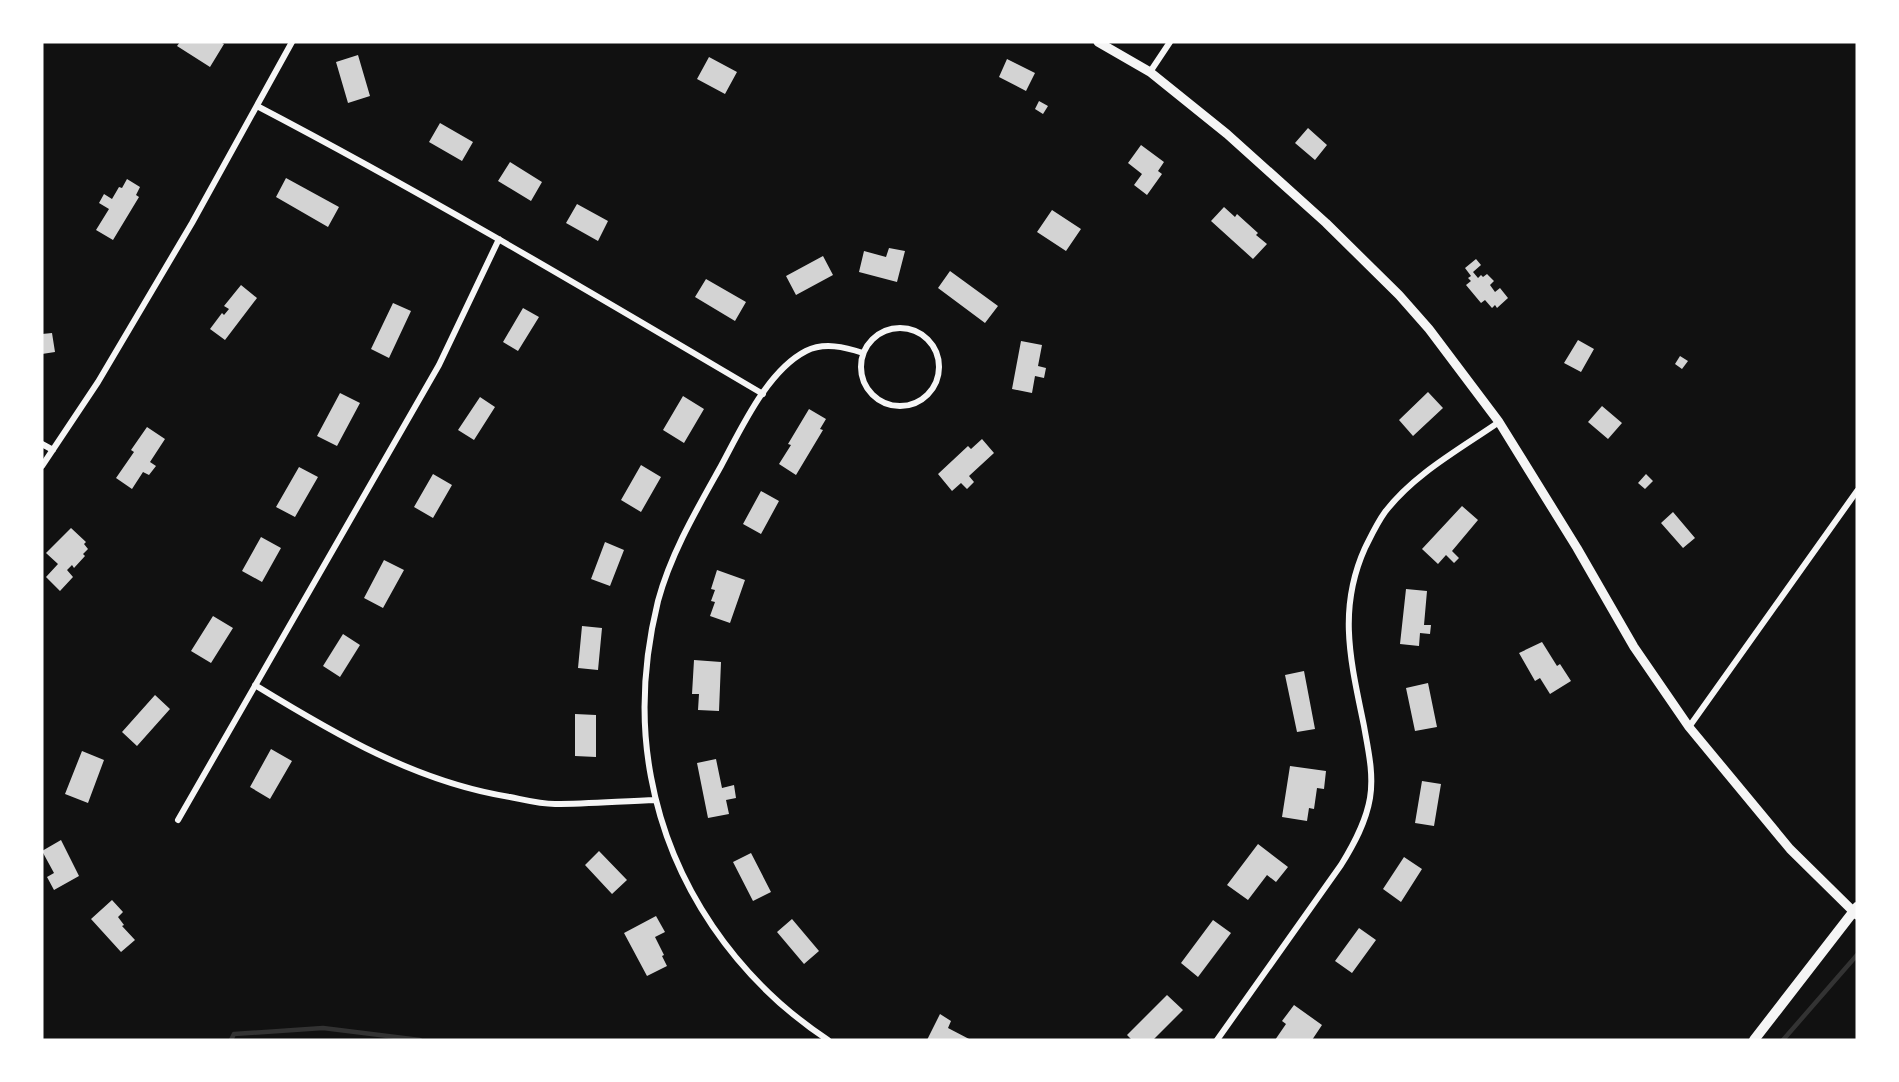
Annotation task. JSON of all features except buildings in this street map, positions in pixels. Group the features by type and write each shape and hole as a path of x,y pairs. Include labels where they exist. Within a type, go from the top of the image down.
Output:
{"main road":[{"path":"1754,1040 1856,911"}],"street":[{"path":"42,466 98,382 175,253 292,42"},
{"path":"1098,42 1150,72 1278,178 1365,258 1429,329 1499,422 1577,548 1634,647 1689,727 1783,841 1856,911"},
{"path":"1150,72 1170,42"},
{"path":"257,106 370,165 763,394"},
{"path":"178,820 439,364 499,239"},
{"path":"900,328 909,329 926,338 936,353 938,372 936,381 925,396 909,404 900,405 881,401 863,380 861,362 864,353 868,344 882,332 900,328"},
{"path":"828,1040 807,1026 760,986 719,938 686,883 656,800 648,755 645,700 648,654 659,600 676,551 687,526 763,394 785,367 807,351 820,346 834,346 864,353"},
{"path":"1217,1040 1341,865 1352,848 1366,815 1370,797 1370,760 1349,651 1347,628 1353,576 1362,554 1384,512 1404,491 1426,472 1499,422"},
{"path":"42,444 53,450"},
{"path":"1689,727 1857,491"},
{"path":"255,685 325,728 360,746 427,776 464,787 494,795 554,804 656,800"}],"waterway":[{"path":"1783,1040 1857,955"},
{"path":"231,1040 234,1034 323,1028 420,1040"}]}
